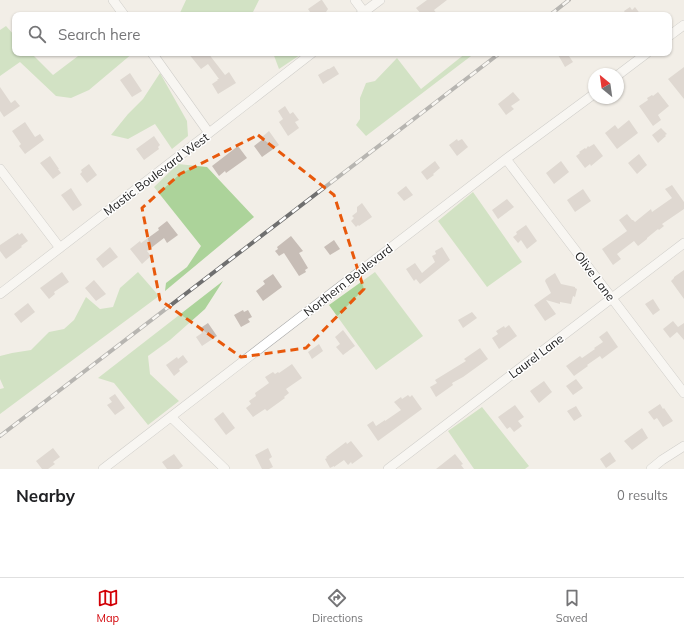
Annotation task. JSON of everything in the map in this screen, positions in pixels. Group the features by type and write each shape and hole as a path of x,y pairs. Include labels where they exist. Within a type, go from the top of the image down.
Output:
{"street":[{"path":"113,0 122,12"},
{"path":"355,0 361,12"},
{"path":"363,12 380,0"},
{"path":"672,34 684,25"},
{"path":"154,56 209,134"},
{"name":"Mastic Boulevard West","path":"0,294 308,56"},
{"path":"624,70 643,56"},
{"name":"Northern Boulevard","path":"103,469 506,159 588,98"},
{"name":"Olive Lane","path":"506,159 684,393"},
{"path":"0,169 60,248"},
{"name":"Laurel Lane","path":"388,469 684,243"},
{"path":"171,417 225,469"},
{"path":"651,469 684,446"}],"highlighted area":[{"path":"258,135 334,195 364,289 306,348 241,357 160,300 142,208 180,174"}],"green space":[{"path":"186,0 259,0 253,12 180,12"},
{"path":"6,26 12,33 12,56 34,56 53,75 78,56 129,56 89,90 71,98 56,96 20,62 0,76 0,30"},
{"path":"274,56 298,56 279,69"},
{"path":"462,56 471,56 366,136 356,125 360,119 360,98 366,83 375,81 397,58 421,89"},
{"path":"160,73 187,121 188,136 172,149 155,124 128,139 111,135 128,114 143,99"},
{"path":"178,164 207,167 254,217 165,291 166,283 187,267 201,246 154,187"},
{"path":"473,192 522,262 487,287 438,221"},
{"path":"138,272 159,296 0,414 0,389 4,388 0,379 0,356 31,350 49,332 64,329 74,320 86,297 100,309 113,307 120,288"},
{"path":"375,272 423,336 376,370 329,305"},
{"path":"223,281 205,309 170,340 148,356 150,374 179,401 148,425 114,383 98,378"},
{"path":"482,407 529,466 525,469 474,469 448,431"}],"building":[{"path":"322,0 328,9 326,12 310,12 308,9"},
{"path":"427,0 447,0 434,10 436,12 419,12 416,8"},
{"path":"630,7 632,10 635,7 639,12 625,12"},
{"path":"190,56 210,56 225,75 229,72 236,83 218,94 212,84 219,79 208,64 201,69"},
{"path":"559,56 569,56 573,62 565,67"},
{"path":"334,66 339,74 323,84 318,75"},
{"path":"684,67 684,99 668,79"},
{"path":"130,73 142,91 132,97 120,80"},
{"path":"0,87 11,103 15,100 20,106 4,117 0,111"},
{"path":"513,92 520,100 511,106 514,109 506,115 498,104"},
{"path":"658,92 669,106 658,115 661,120 653,126 639,106 648,100 647,98"},
{"path":"285,106 290,114 293,112 299,120 295,122 299,128 288,136 279,122 283,119 278,111"},
{"path":"629,120 638,133 617,149 605,133 615,125 618,129"},
{"path":"25,122 35,137 40,134 44,140 25,154 19,146 21,144 12,131"},
{"path":"661,128 667,134 658,143 652,135"},
{"path":"269,131 279,145 262,157 254,146 263,139 262,137"},
{"path":"154,136 160,145 158,147 159,149 144,160 136,149"},
{"path":"457,139 458,141 462,139 468,147 457,156 449,145"},
{"path":"594,144 603,156 591,166 590,164 585,168 576,156 588,146 589,147"},
{"path":"238,146 247,158 226,173 225,171 219,176 212,166"},
{"path":"639,154 647,165 637,174 628,163"},
{"path":"50,156 61,173 53,179 40,163"},
{"path":"435,161 440,168 427,180 421,172"},
{"path":"561,161 569,172 554,184 546,173"},
{"path":"89,164 97,175 87,183 80,174 82,172 81,170"},
{"path":"672,185 684,202 684,209 662,224 664,226 659,230 658,229 638,246 634,241 617,254 621,259 613,265 602,249 627,231 619,220 627,214 635,222 651,209 652,212 672,198 665,189"},
{"path":"406,186 413,195 404,201 397,193"},
{"path":"71,188 82,205 73,211 61,195"},
{"path":"583,189 591,201 575,212 567,200"},
{"path":"507,199 514,207 498,219 492,210"},
{"path":"362,203 372,217 356,227 351,221 354,218 352,216 357,212 357,207"},
{"path":"167,221 178,235 167,243 164,238 147,251 151,256 142,264 130,249 140,241 141,243 159,230 158,228"},
{"path":"526,225 537,241 527,249 521,240 518,243 513,237 517,234 516,232"},
{"path":"18,233 19,235 22,233 28,241 6,259 0,251 0,245"},
{"path":"291,236 303,251 299,253 308,268 305,270 306,272 299,276 284,253 279,256 275,251 278,249 277,247"},
{"path":"334,240 340,249 330,255 324,247"},
{"path":"110,247 118,257 103,268 96,259"},
{"path":"442,247 450,260 420,284 416,279 414,281 406,269 415,263 422,273 435,262 432,256 436,254 435,251"},
{"path":"684,270 684,299 671,281"},
{"path":"62,272 69,282 54,292 55,294 49,299 40,288"},
{"path":"555,273 561,284 575,287 577,289 571,304 560,302 560,304 546,300 556,314 545,321 534,305 551,293 545,281"},
{"path":"273,274 282,287 263,301 256,291 265,284 263,281"},
{"path":"94,280 106,294 96,301 85,288"},
{"path":"653,299 660,310 653,315 645,304"},
{"path":"28,303 35,312 21,323 14,314"},
{"path":"243,310 244,312 248,310 252,317 248,319 250,322 241,327 234,315"},
{"path":"472,312 477,318 463,328 458,320"},
{"path":"673,321 678,327 684,323 684,340 677,332 670,338 663,329"},
{"path":"208,323 217,336 202,346 196,337 202,333 199,329"},
{"path":"509,325 517,336 499,349 492,338 498,334 496,331"},
{"path":"343,330 355,346 343,355 336,347 340,344 335,337"},
{"path":"607,331 618,347 602,359 600,356 574,376 566,366 580,356 582,358 595,349 594,348 603,342 599,337"},
{"path":"319,344 323,351 312,359 308,352"},
{"path":"480,348 488,359 452,383 453,385 436,397 430,387 437,383 435,380 466,361 464,359"},
{"path":"183,355 188,362 179,369 180,371 174,376 166,365 177,357 178,359"},
{"path":"292,364 302,378 286,389 289,393 284,397 285,398 267,411 265,409 253,417 246,408 251,404 249,401 256,396 255,393 269,383 265,377 273,372 275,374 278,372 279,373"},
{"path":"576,379 583,388 573,395 566,386"},
{"path":"544,381 552,392 539,403 530,391"},
{"path":"115,394 125,408 115,415 107,405 112,402 109,398"},
{"path":"408,395 410,397 412,395 422,409 378,441 367,425 373,421 376,426 401,410 394,402 401,397 402,399"},
{"path":"660,404 673,421 663,427 657,418 654,420 648,412"},
{"path":"515,405 524,417 518,421 522,426 514,432 510,427 507,429 498,417"},
{"path":"576,406 582,416 574,421 567,411"},
{"path":"223,412 235,428 226,435 214,419"},
{"path":"642,428 648,438 632,450 624,441"},
{"path":"351,441 363,456 352,464 351,462 348,465 344,460 330,468 325,459 327,458 326,457 346,442 347,444"},
{"path":"53,448 60,457 53,462 55,464 48,469 42,469 36,461"},
{"path":"268,448 272,457 269,459 273,467 269,469 262,469 255,455"},
{"path":"610,452 616,461 606,468 600,459"},
{"path":"174,454 183,466 179,469 167,469 162,462"},
{"path":"455,454 463,464 461,465 464,469 436,469"}],"railway":[{"path":"554,12 569,0"},
{"path":"0,436 496,56"}]}
